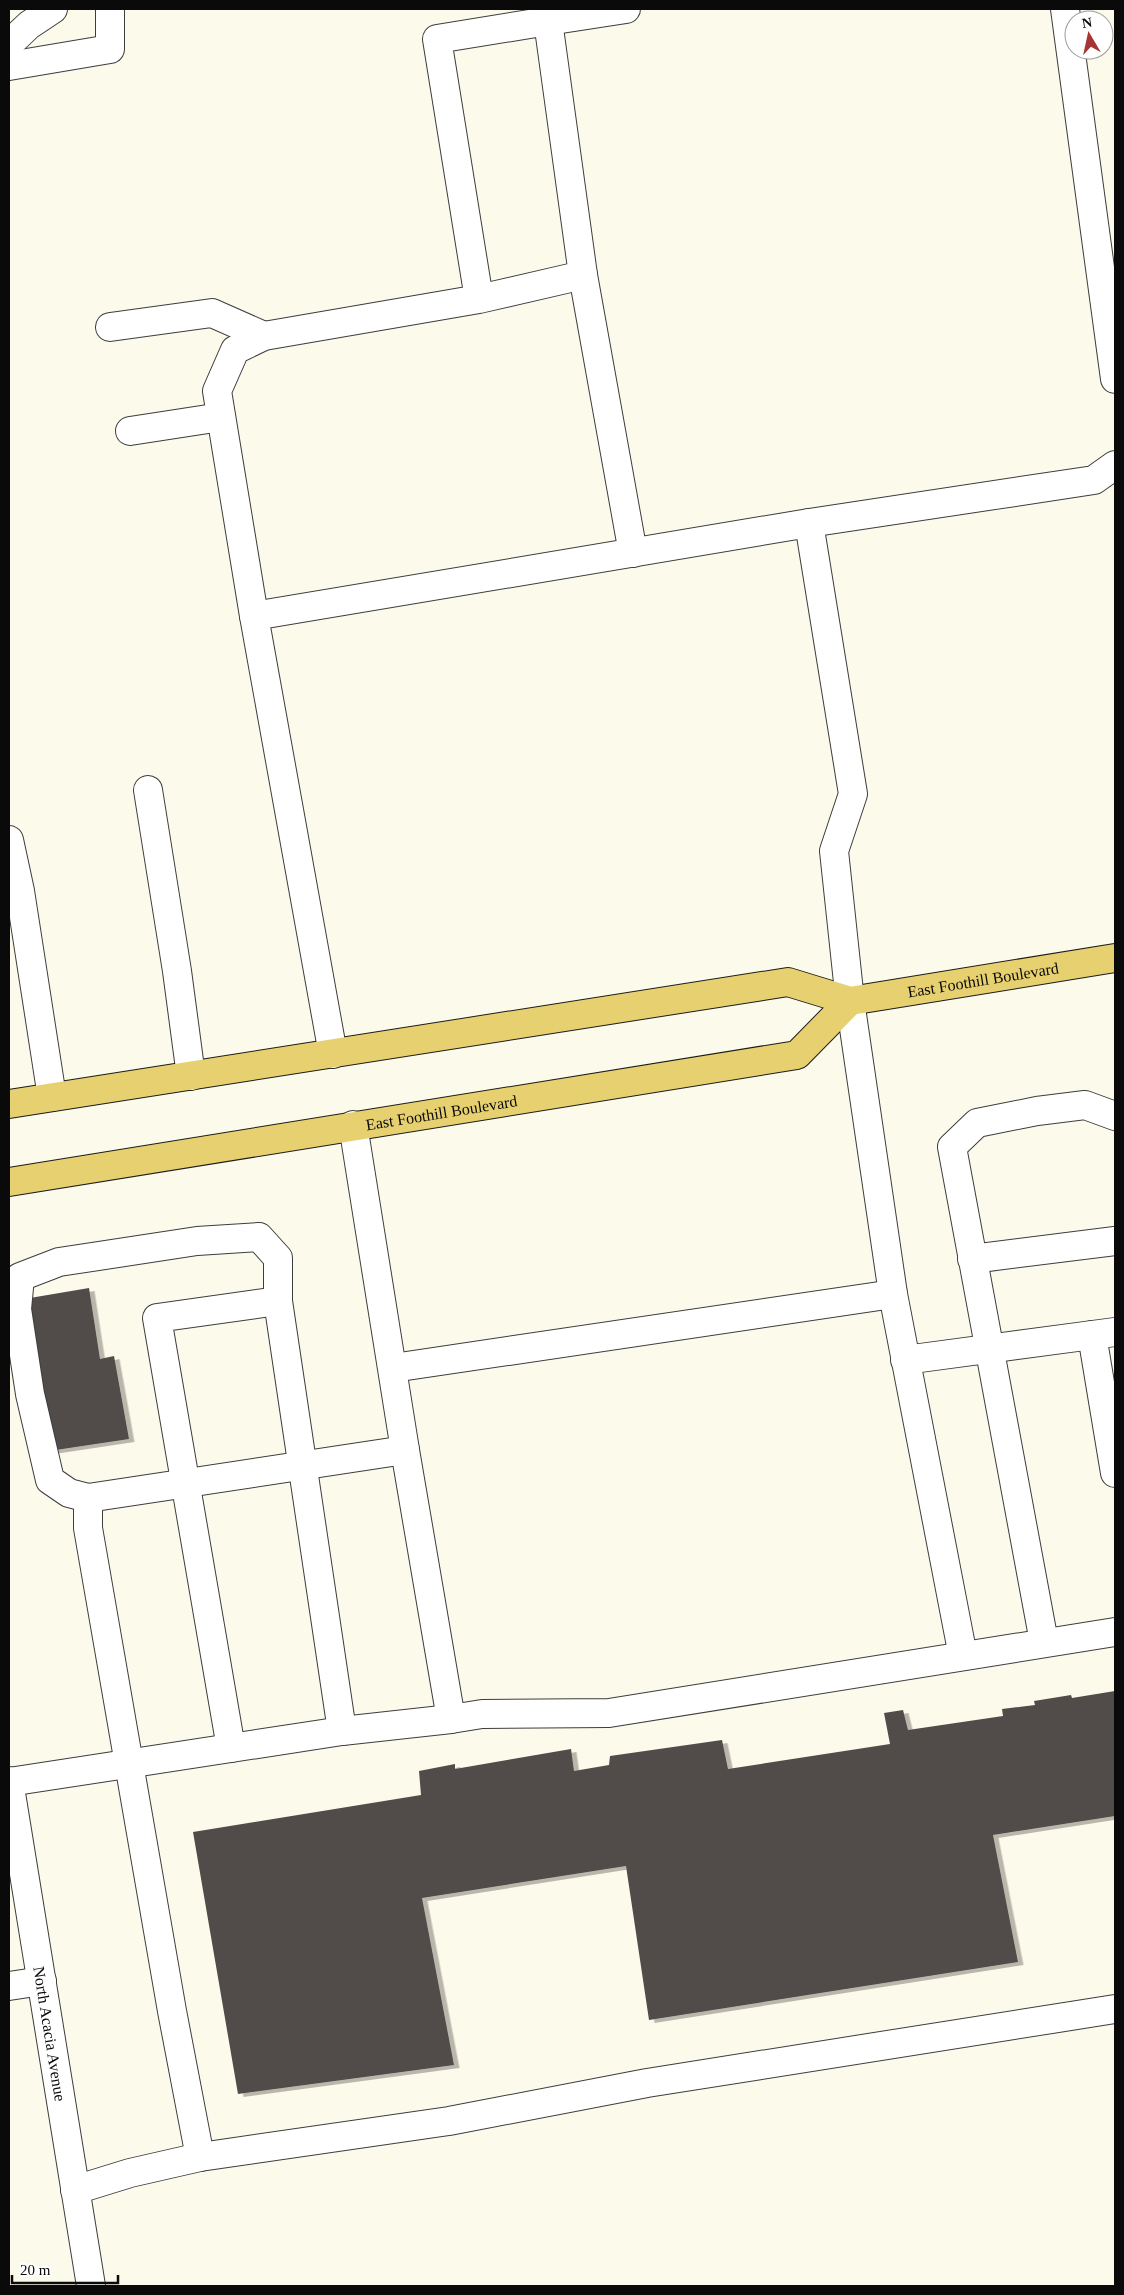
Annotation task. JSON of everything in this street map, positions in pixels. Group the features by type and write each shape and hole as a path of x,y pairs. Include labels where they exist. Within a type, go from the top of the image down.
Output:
{"main road":[{"name":"East Foothill Boulevard","path":"9,1104 788,982 850,1001 1115,958"},
{"name":"East Foothill Boulevard","path":"9,1182 353,1125 797,1055 850,1001"}],"street":[{"path":"9,44 29,26 53,9"},
{"path":"9,66 110,49 110,9"},
{"path":"479,299 438,39 626,9"},
{"path":"1065,9 1115,379"},
{"path":"548,21 584,275 634,553"},
{"path":"333,1054 254,616 217,390 235,350 264,336 479,299 584,275"},
{"path":"110,327 212,313 264,336"},
{"path":"130,431 221,417"},
{"path":"254,616 809,523 1094,480 1115,465"},
{"path":"809,523 853,794 834,851 850,1001 893,1294 963,1656"},
{"path":"148,790 177,971 191,1076"},
{"path":"9,840 20,891 52,1097"},
{"path":"1044,1642 988,1349 952,1147 976,1123 1037,1111 1085,1105 1115,1116"},
{"path":"353,1125 405,1450 451,1719"},
{"path":"342,1731 301,1465 278,1301 278,1258 260,1237 197,1241 59,1262 20,1277 17,1309 30,1394 50,1480 69,1493 88,1498 185,1482 301,1465 405,1450"},
{"path":"972,1259 1115,1241"},
{"path":"393,1368 893,1294"},
{"path":"231,1748 157,1318 278,1301"},
{"path":"905,1360 1104,1333 1115,1473"},
{"path":"88,1498 88,1528 128,1764 200,2157"},
{"path":"9,1782 342,1731 482,1714 609,1713 1115,1632"},
{"name":"North Acacia Avenue","path":"9,1782 91,2286"},
{"path":"9,1986 42,1981"},
{"path":"76,2190 130,2173 200,2157 449,2121 646,2083 1115,2009"}],"building":[{"path":"89,1288 100,1359 114,1356 129,1439 49,1451 24,1299"},
{"path":"1115,1691 1115,1816 993,1835 1018,1962 649,2020 626,1866 422,1898 454,2065 238,2094 193,1832 421,1795 419,1771 455,1764 455,1769 571,1749 574,1771 609,1765 610,1756 722,1740 728,1769 890,1744 884,1713 903,1710 908,1730 1003,1716 1002,1709 1035,1705 1034,1701 1071,1695 1072,1698"}]}
